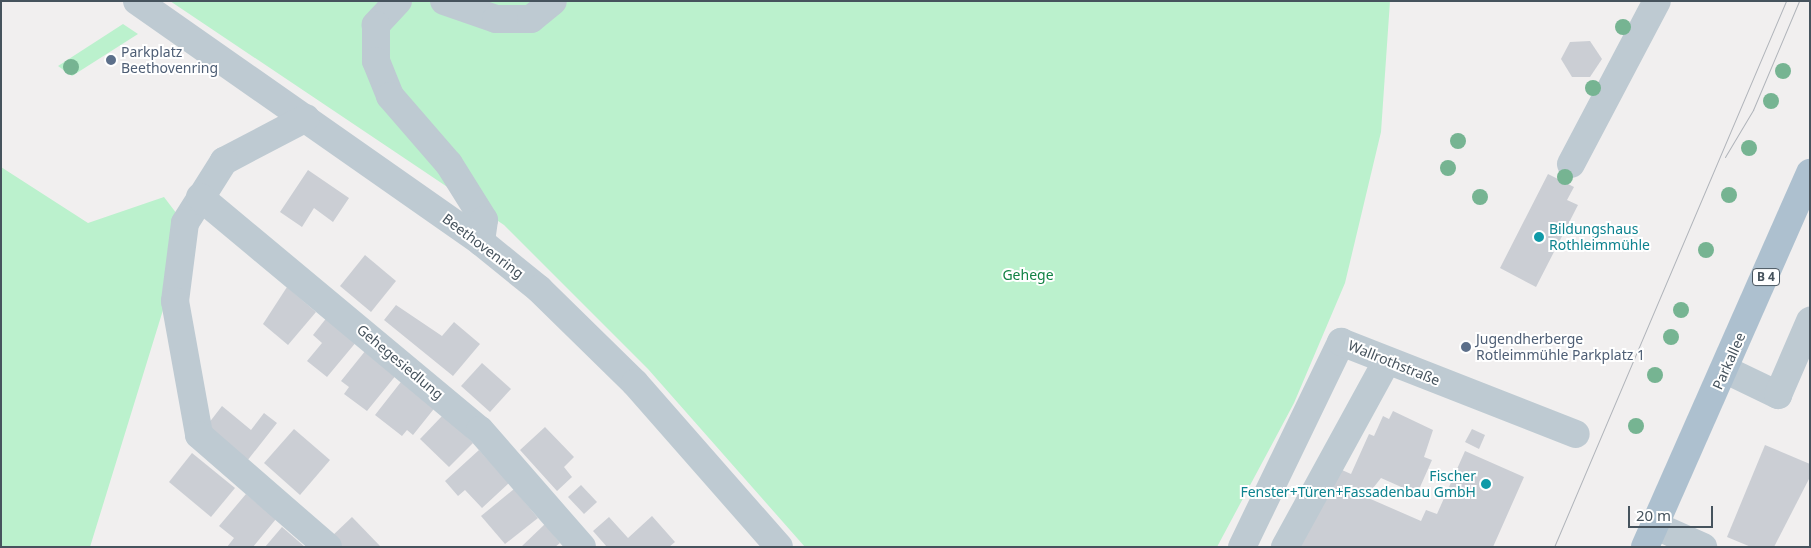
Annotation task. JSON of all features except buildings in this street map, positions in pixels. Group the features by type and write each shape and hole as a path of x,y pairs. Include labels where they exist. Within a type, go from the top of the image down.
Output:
{"main road":[{"name":"Parkallee","path":"1650,536 1726,370 1810,173"}],"street":[{"name":"Beethovenring","path":"137,1 481,242 539,289 635,383 779,547"},
{"path":"398,1 376,24 376,61 390,96 449,164 484,220 481,242"},
{"path":"444,1 496,19 531,19 553,1"},
{"path":"1571,164 1657,1"},
{"path":"306,118 224,161 185,223 175,301 199,435 328,547"},
{"name":"Gehegesiedlung","path":"200,197 480,430 582,547"},
{"path":"1726,370 1778,395 1810,322"},
{"name":"Wallrothstraße","path":"1242,547 1341,342 1576,434"},
{"path":"1285,547 1387,361"},
{"path":"1650,536 1703,547"}],"green space":[{"name":"Gehege","path":"170,1 1390,1 1381,132 1345,283 1294,403 1217,547 805,547 648,369 504,225"},
{"path":"123,24 138,34 72,76 58,66"},
{"path":"1,167 88,223 164,197 180,218 167,297 90,547 1,547"}],"tram line":[{"path":"1554,547 1786,1"},
{"path":"1725,157 1753,110 1799,1"}],"place":[{"name":"Parkplatz Beethovenring","path":"111,60"},
{"name":"Bildungshaus Rothleimmühle","path":"1539,237"},
{"name":"Jugendherberge Rotleimmühle Parkplatz 1","path":"1466,347"},
{"name":"Fischer Fenster+Türen+Fassadenbau GmbH","path":"1486,484"}]}
